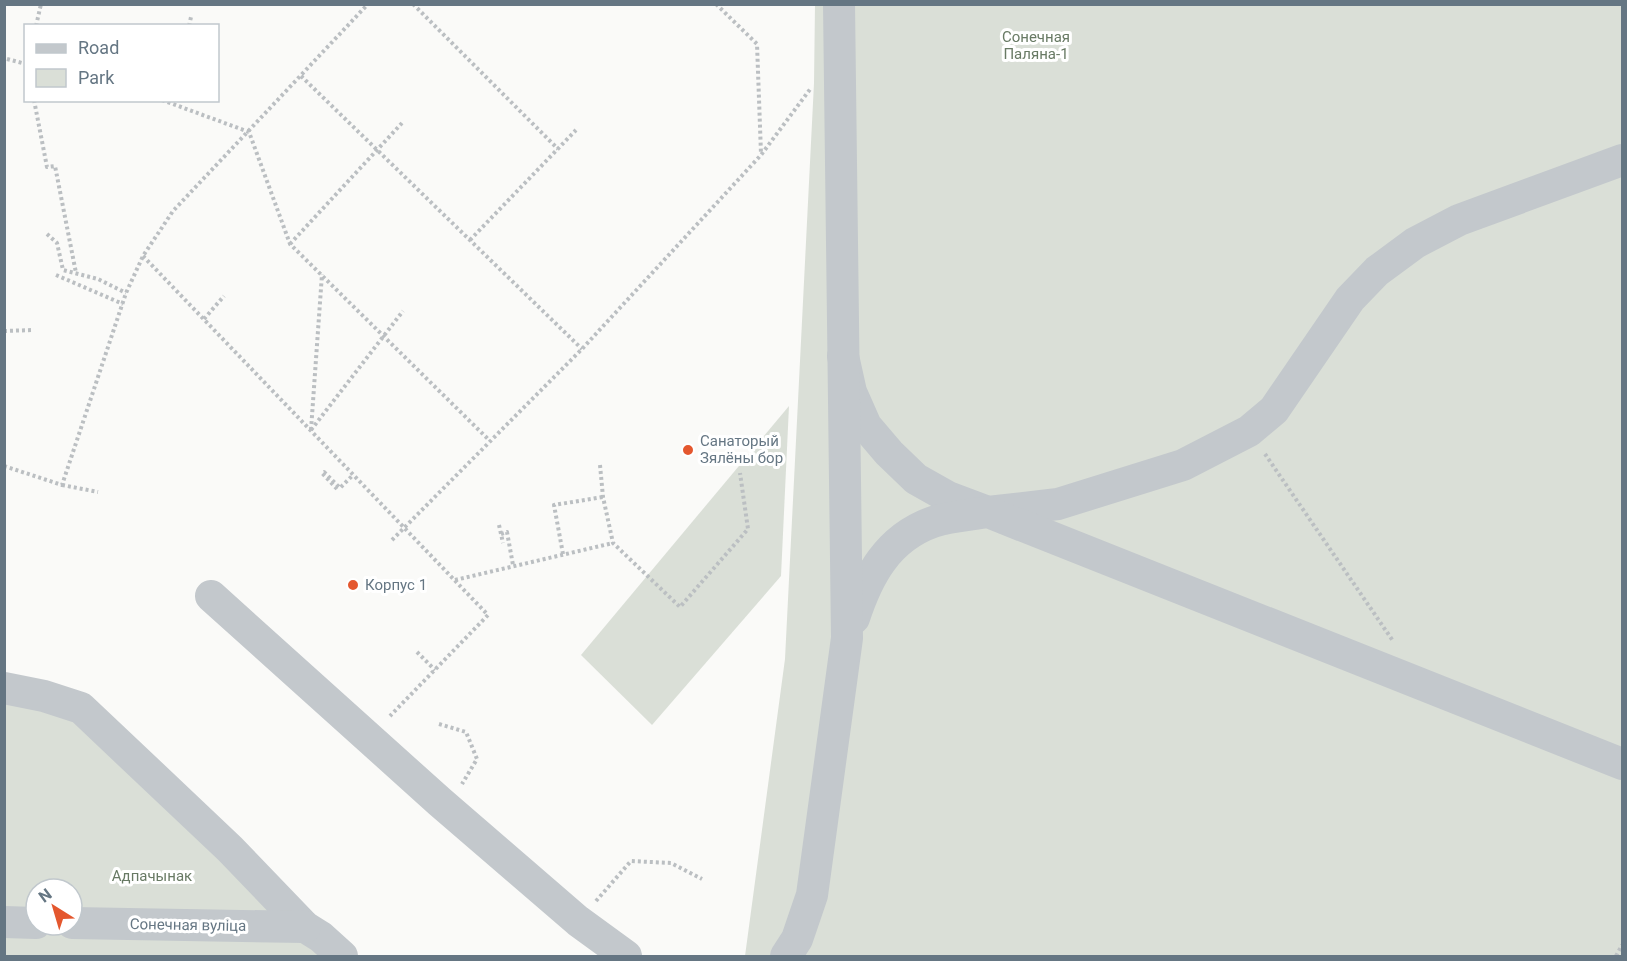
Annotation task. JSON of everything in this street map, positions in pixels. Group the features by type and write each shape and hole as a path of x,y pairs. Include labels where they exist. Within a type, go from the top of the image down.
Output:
{"street":[{"path":"786,957 797,939 812,895 847,638 839,4"},
{"path":"847,638 865,584 883,555 905,537 934,522 988,512 1058,504 1191,462 1250,431 1274,410 1350,299 1377,271 1415,243 1459,220 1623,160"},
{"path":"843,356 851,392 866,426 916,479 948,497 1623,764"},
{"path":"211,596 368,739 578,921 626,957"},
{"path":"4,688 44,696 81,708 230,849 305,927 321,937 342,957"},
{"path":"4,922 24,923"},
{"name":"Сонечная вуліца","path":"84,923 305,927"}],"path":[{"path":"36,24 41,4"},
{"path":"62,485 126,293 143,256 173,211 368,4"},
{"path":"413,4 558,149"},
{"path":"716,4 757,44 761,155"},
{"path":"189,24 191,17"},
{"path":"7,59 24,63"},
{"path":"392,540 582,349 761,155 814,83 841,71"},
{"path":"300,76 582,349"},
{"path":"34,102 46,167 55,166 76,273"},
{"path":"166,102 249,132 269,178 290,244 489,440"},
{"path":"290,244 402,123"},
{"path":"470,240 576,130"},
{"path":"47,234 57,243 63,270 98,279 126,293"},
{"path":"143,256 488,615 368,739"},
{"path":"311,431 322,274"},
{"path":"56,275 123,304"},
{"path":"204,319 224,296"},
{"path":"311,431 382,334 403,311"},
{"path":"4,331 34,330"},
{"path":"1250,431 1396,646"},
{"path":"600,465 603,497 613,543 680,607 748,529 740,474"},
{"path":"4,466 62,485 98,492"},
{"path":"337,489 322,473 324,472 340,488 354,475"},
{"path":"563,554 554,505 603,497"},
{"path":"499,525 503,543"},
{"path":"501,534 507,532 513,565"},
{"path":"454,580 613,543"},
{"path":"417,652 435,670"},
{"path":"440,724 466,732 477,759 462,784"},
{"path":"578,921 631,861 671,863 702,879"},
{"path":"1619,955 1623,945"}],"green space":[{"name":"Сонечная Паляна-1","path":"815,5 1622,5 1622,956 745,956 785,659 814,83"},
{"path":"789,406 781,576 652,725 581,655"},
{"name":"Адпачынак","path":"4,677 41,688 356,956 5,956"}],"place":[{"name":"Санаторый Зялёны бор","path":"688,450"},
{"name":"Корпус 1","path":"353,585"}]}
